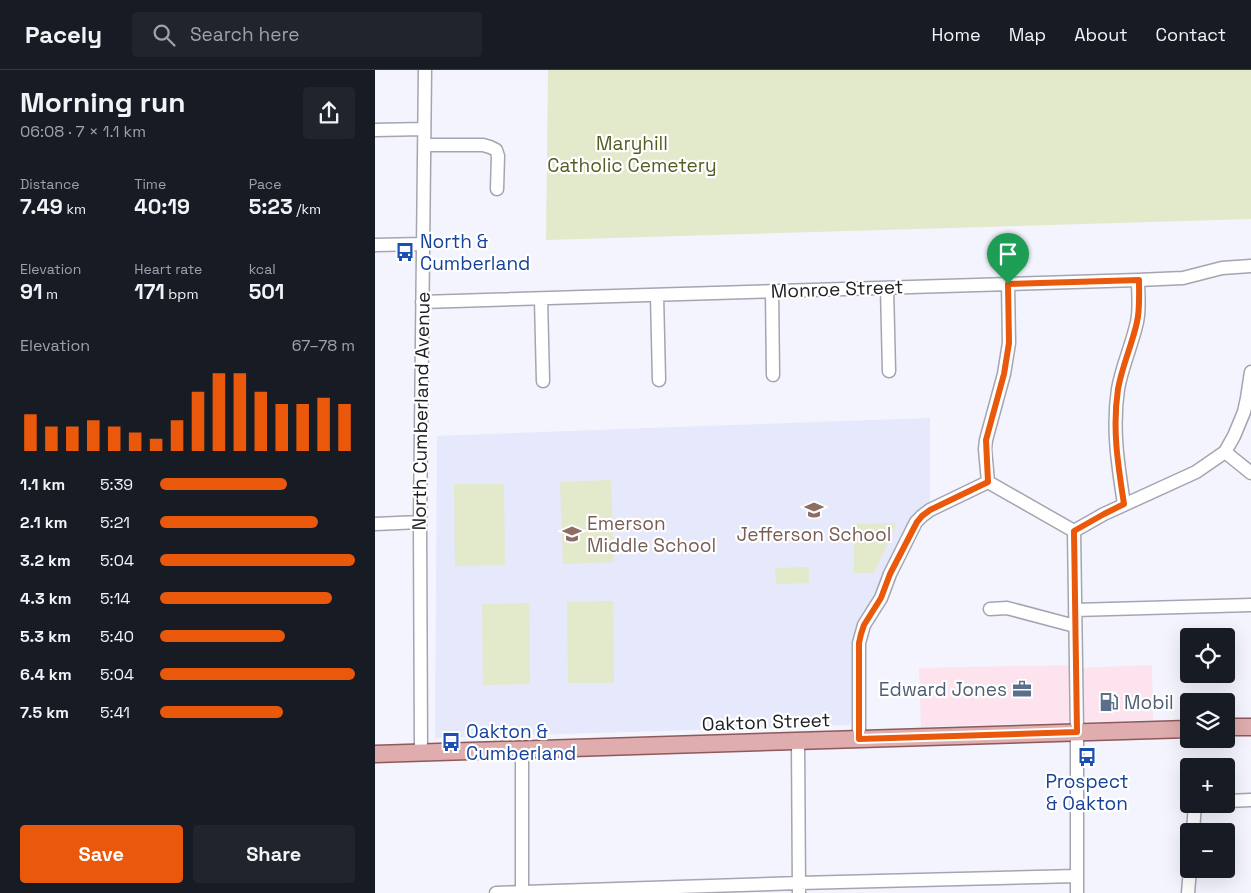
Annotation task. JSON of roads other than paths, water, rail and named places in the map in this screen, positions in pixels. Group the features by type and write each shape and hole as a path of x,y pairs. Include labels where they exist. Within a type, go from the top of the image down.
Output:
{"main road":[{"path":"1235,728 1251,727"},
{"name":"Oakton Street","path":"375,754 1180,729"}],"street":[{"name":"North Cumberland Avenue","path":"421,752 420,522 425,70"},
{"path":"375,130 424,129"},
{"path":"424,145 490,146 496,150 498,156 497,189"},
{"path":"375,245 423,244"},
{"name":"Monroe Street","path":"422,302 1139,280 1183,278 1222,268 1251,266"},
{"path":"1124,504 1116,450 1116,420 1118,391 1139,314 1139,280"},
{"path":"988,482 986,440 1004,374 1009,343 1008,284"},
{"path":"887,288 889,371"},
{"path":"772,292 773,375"},
{"path":"657,295 659,380"},
{"path":"541,299 543,381"},
{"path":"1074,531 1124,504 1196,472 1225,452 1244,412 1251,372"},
{"path":"1225,452 1251,473"},
{"path":"859,739 859,643 864,625 881,598 903,548 922,516 930,510 988,482"},
{"path":"988,482 1074,531"},
{"path":"375,524 420,522"},
{"path":"1074,531 1077,893"},
{"path":"1075,610 1251,605"},
{"path":"990,609 1007,608 1075,626"},
{"path":"798,741 799,888"},
{"path":"522,750 522,893"},
{"path":"1235,801 1251,800"},
{"path":"496,893 799,888 1077,876"},
{"path":"1188,893 1189,878"}],"place":[{"name":"North & Cumberland","path":"405,252"},
{"name":"Jefferson School","path":"814,510"},
{"name":"Emerson Middle School","path":"572,534"},
{"name":"Edward Jones","path":"1022,689"},
{"name":"Mobil","path":"1109,702"},
{"name":"Oakton & Cumberland","path":"451,742"},
{"name":"Prospect & Oakton","path":"1087,757"}],"park label":[{"name":"Maryhill Catholic Cemetery","path":"632,154"}]}
